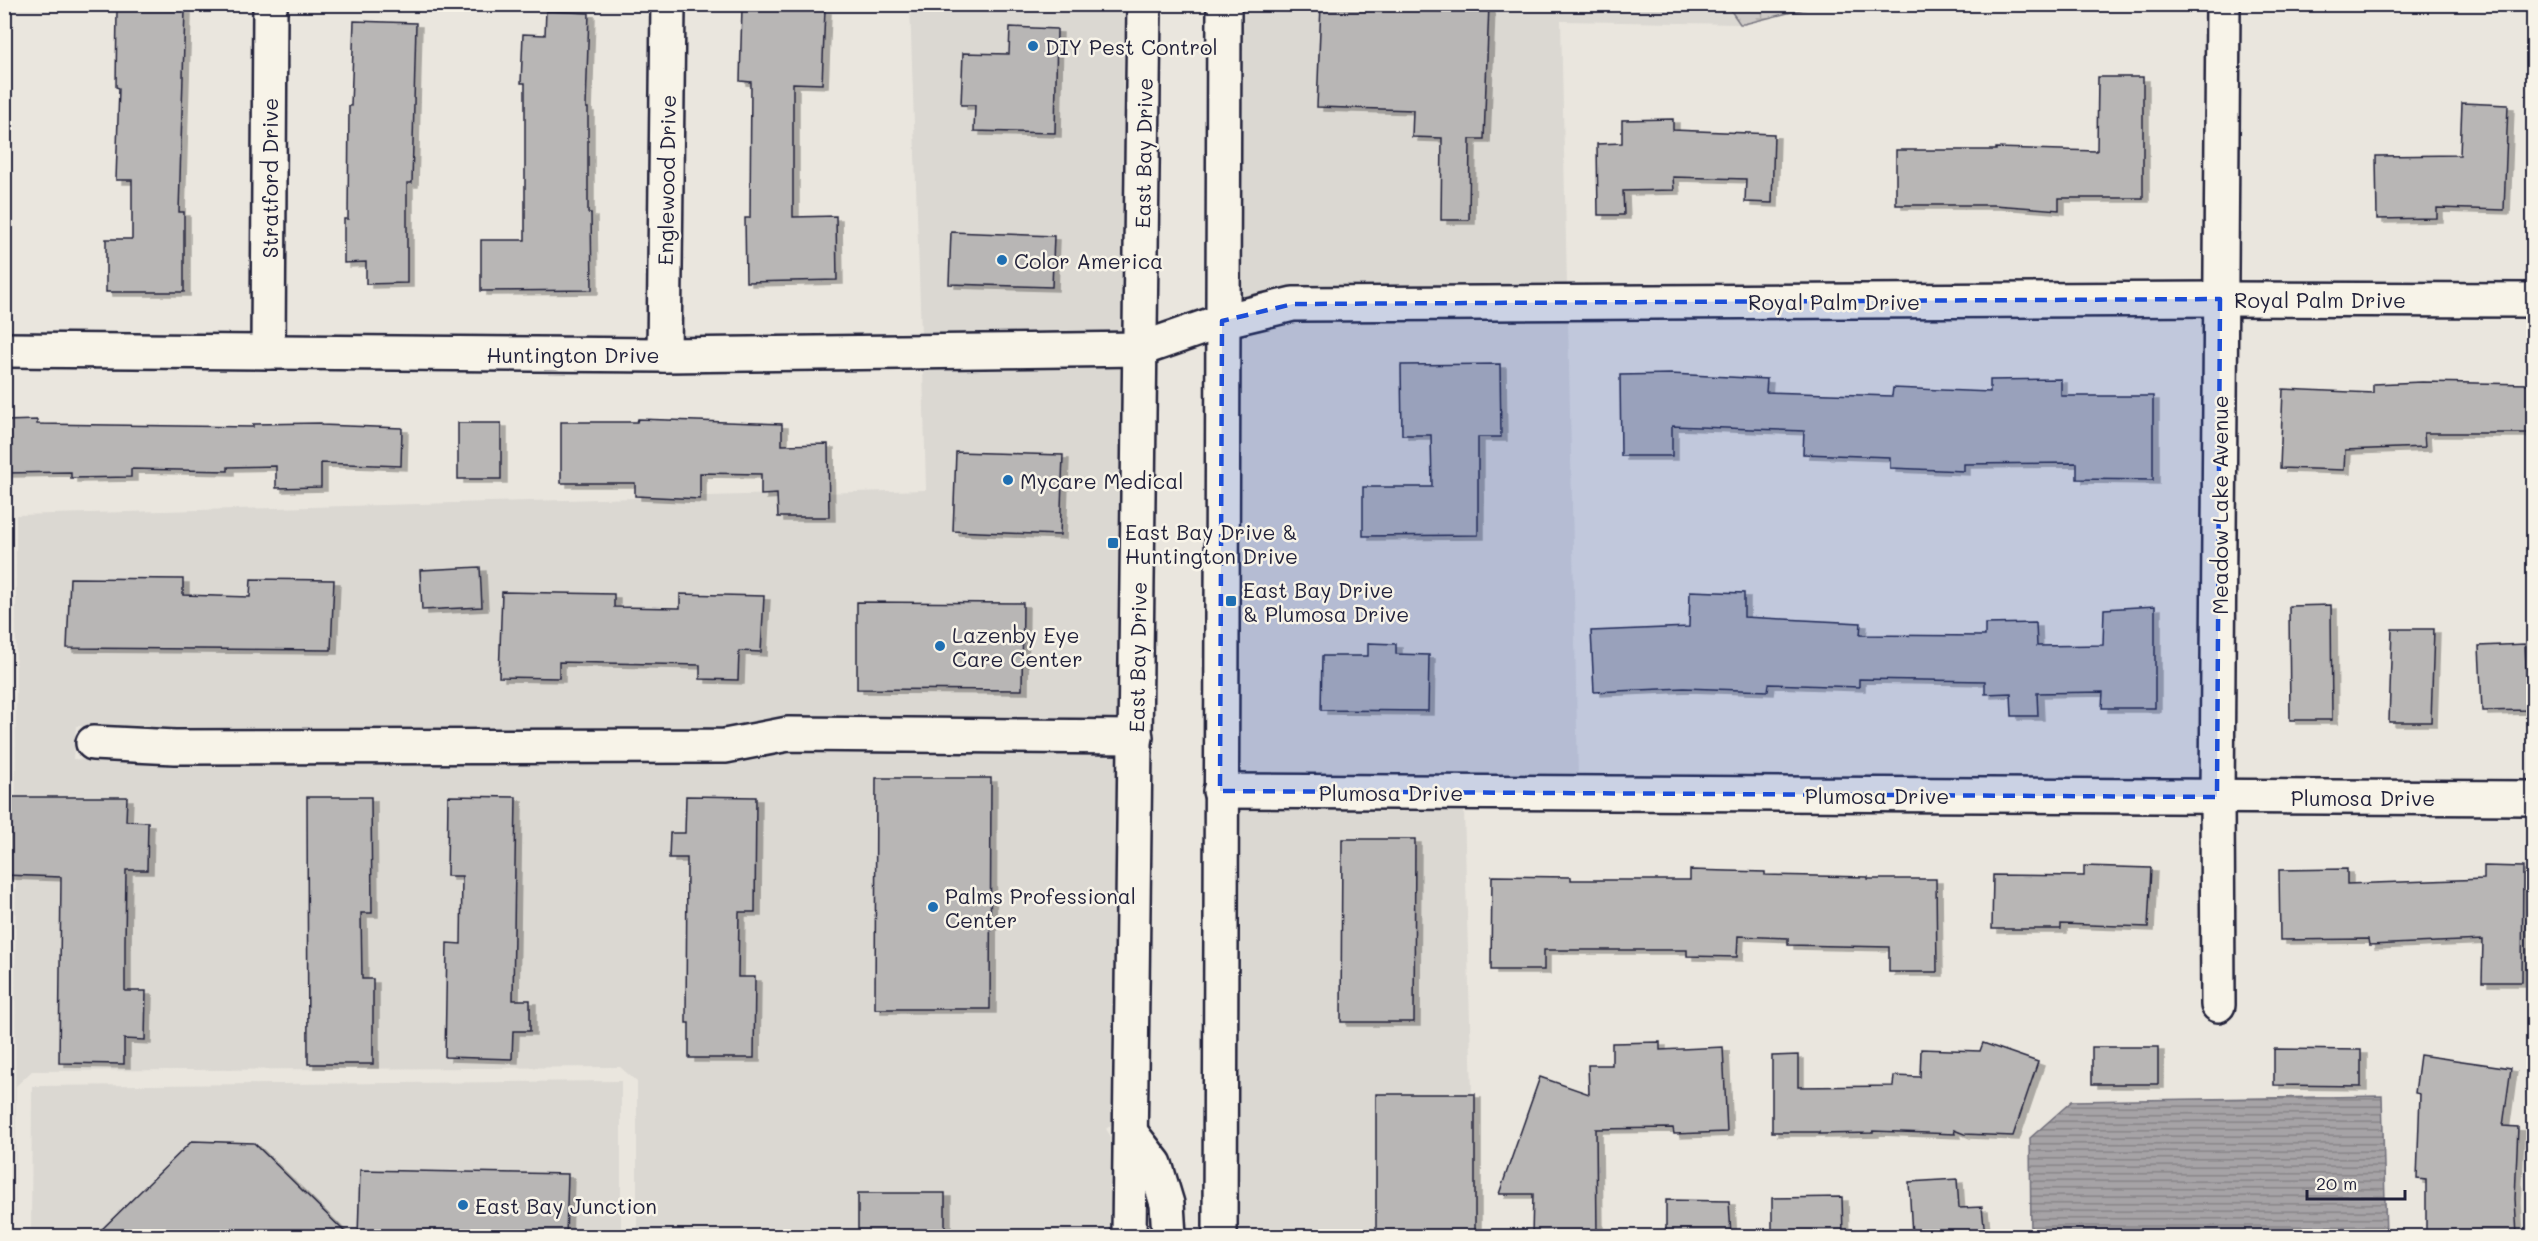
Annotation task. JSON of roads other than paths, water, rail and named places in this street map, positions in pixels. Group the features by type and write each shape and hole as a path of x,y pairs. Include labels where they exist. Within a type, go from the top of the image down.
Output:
{"street":[{"name":"Stratford Drive","path":"268,352 270,4"},
{"name":"Englewood Drive","path":"664,355 668,4"},
{"name":"East Bay Drive","path":"1130,1236 1144,4"},
{"path":"1220,1236 1224,4"},
{"name":"Meadow Lake Avenue","path":"2218,1005 2217,797 2223,4"},
{"name":"Royal Palm Drive","path":"1141,349 1222,321 1293,304 2220,299 2534,300"},
{"name":"Huntington Drive","path":"4,350 664,355 1141,349"},
{"path":"93,743 175,747 725,746 788,734 1136,737"},
{"name":"Plumosa Drive","path":"1220,791 2534,798"},
{"path":"1131,1133 1155,1164 1167,1204 1169,1236"}],"place":[{"name":"DIY Pest Control","path":"1033,46"},
{"name":"Color America","path":"1002,260"},
{"name":"Mycare Medical","path":"1008,480"},
{"name":"East Bay Drive & Huntington Drive","path":"1113,543"},
{"name":"East Bay Drive & Plumosa Drive","path":"1231,601"},
{"name":"Lazenby Eye Care Center","path":"940,646"},
{"name":"Palms Professional Center","path":"933,907"},
{"name":"East Bay Junction","path":"463,1205"}]}
